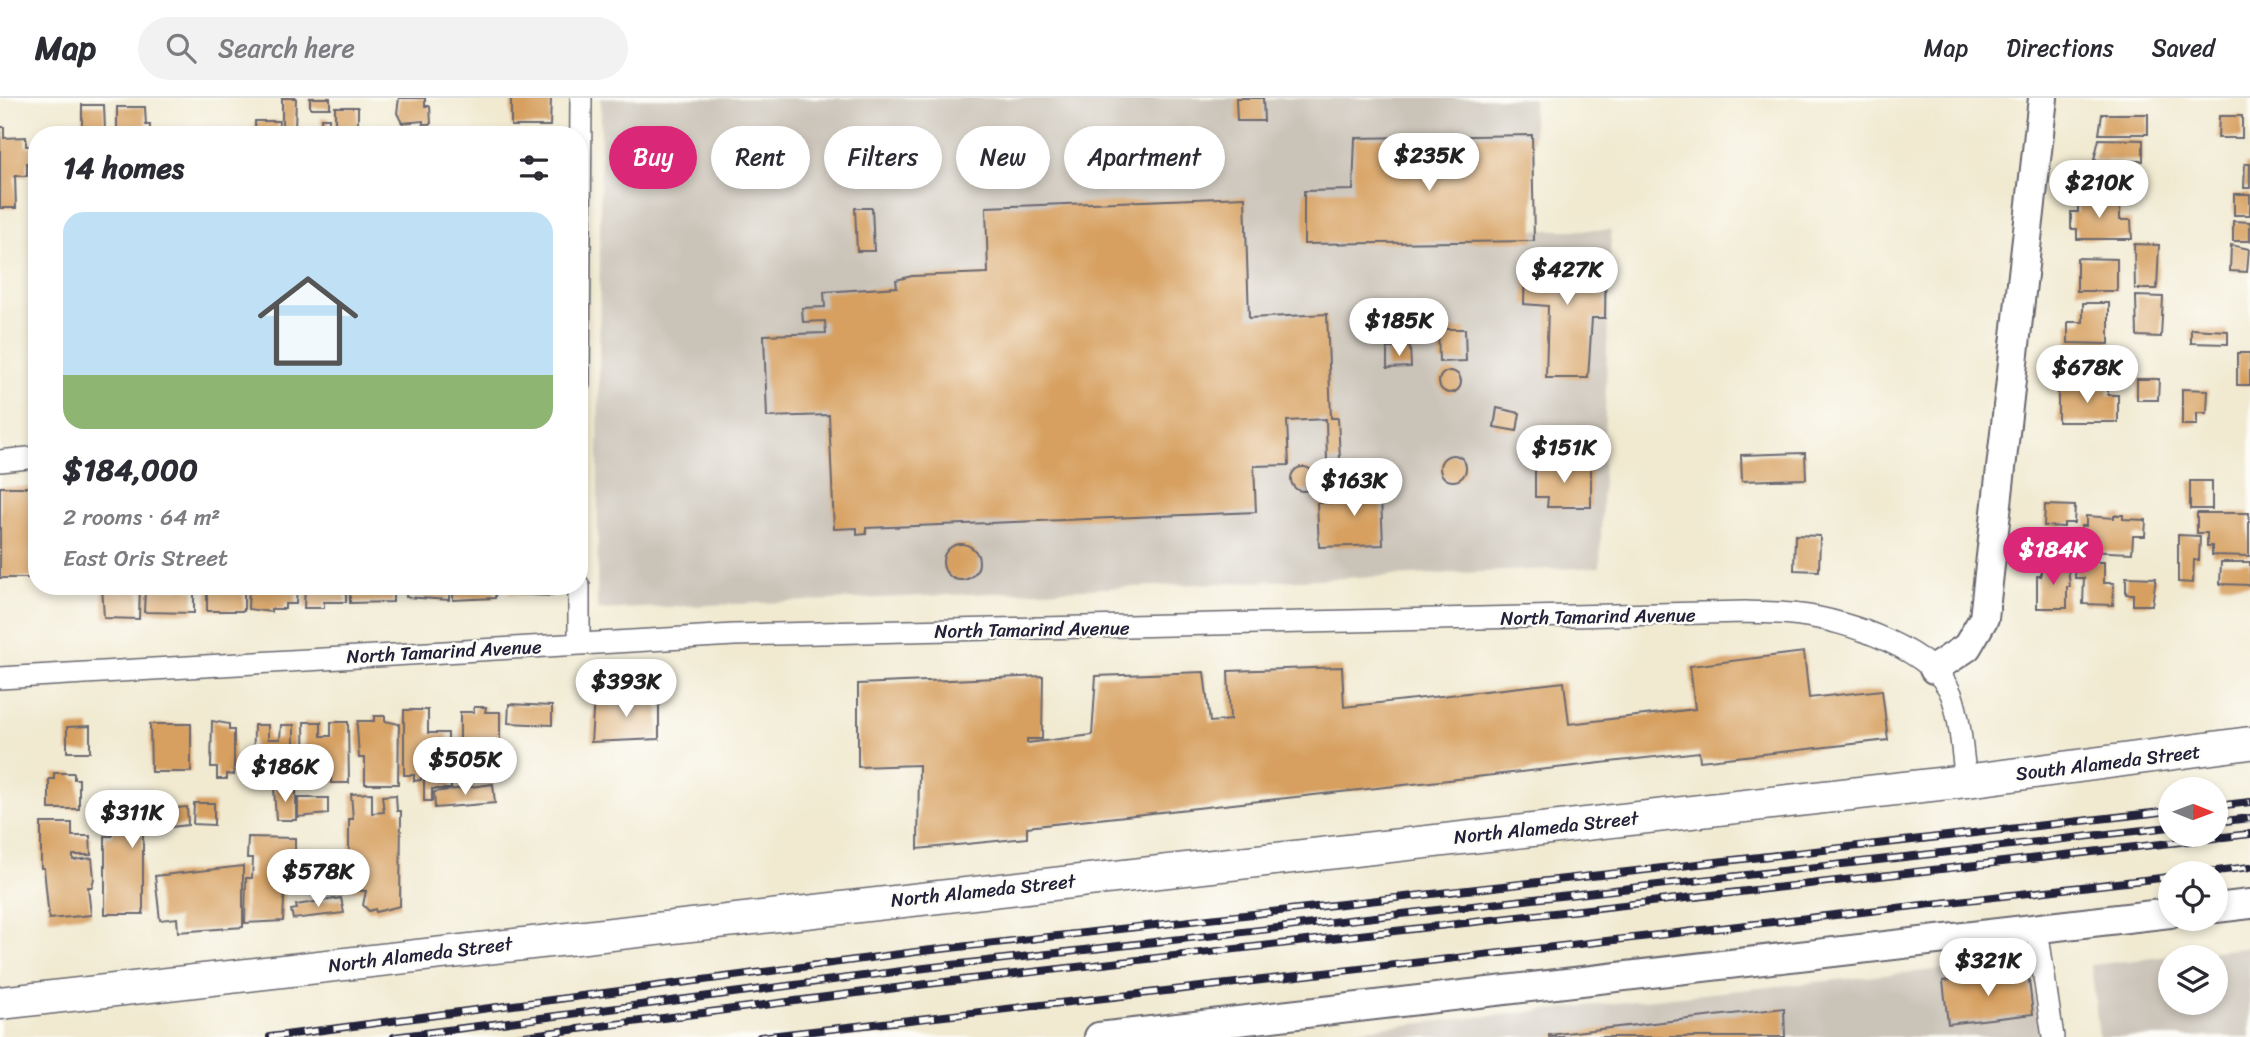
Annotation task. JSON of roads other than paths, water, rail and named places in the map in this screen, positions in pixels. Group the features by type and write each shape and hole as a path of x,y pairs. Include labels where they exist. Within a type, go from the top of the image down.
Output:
{"main road":[{"name":"South Alameda Street","path":"1966,780 2250,743"},
{"name":"North Alameda Street","path":"0,1003 1966,780"}],"street":[{"path":"581,98 581,126"},
{"path":"1934,669 1966,647 1984,618 2043,98"},
{"path":"0,461 28,458"},
{"path":"579,595 579,643"},
{"name":"North Tamarind Avenue","path":"0,678 734,635 1746,612 1801,615 1850,626 1895,645 1934,669 1951,694 1966,780"},
{"path":"2228,907 2250,904"},
{"path":"1099,1037 2158,914"},
{"path":"2037,929 2053,1037"}],"railway":[{"path":"2228,805 2250,802"},
{"path":"270,1037 923,951 2158,812"},
{"path":"2228,821 2250,818"},
{"path":"394,1037 925,968 2158,828"},
{"path":"516,1037 927,984 2250,834"},
{"path":"2228,870 2250,867"},
{"path":"760,1037 2158,878"}]}
